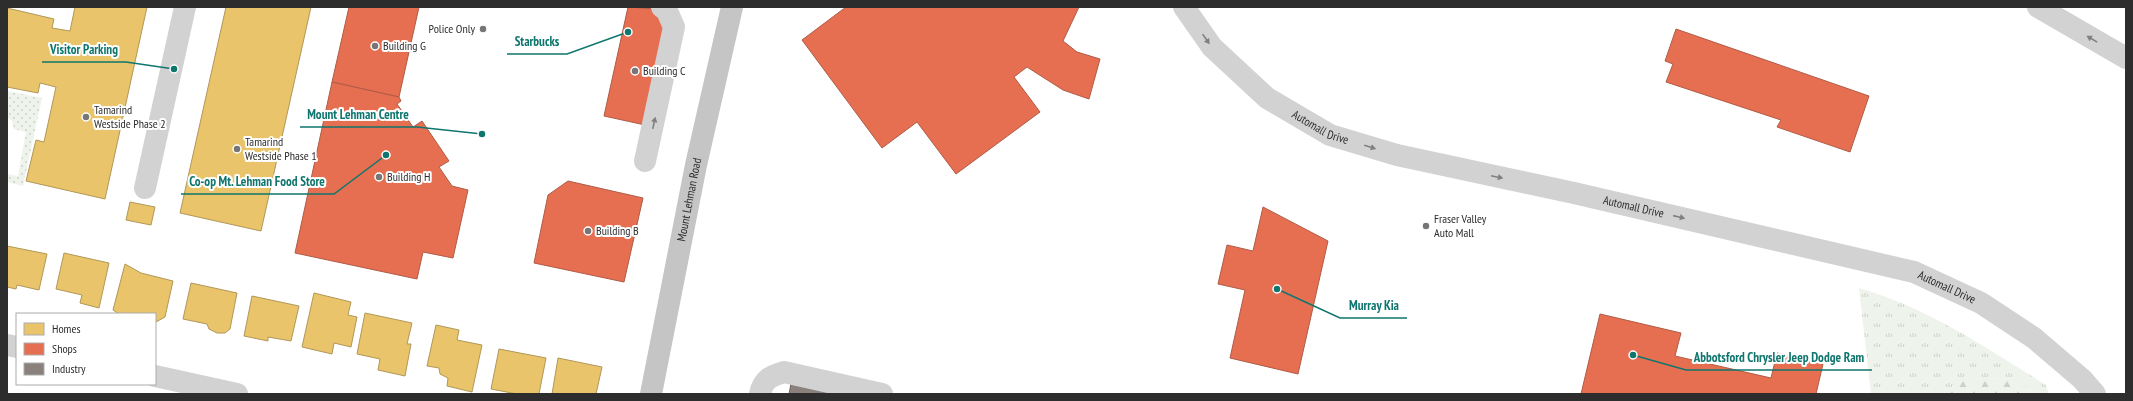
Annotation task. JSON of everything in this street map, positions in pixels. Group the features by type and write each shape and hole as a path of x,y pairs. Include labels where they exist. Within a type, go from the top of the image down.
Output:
{"main road":[{"name":"Mount Lehman Road","path":"651,394 696,165 732,7"}],"street":[{"path":"145,188 185,7"},
{"path":"645,161 674,27 667,11 662,7"},
{"name":"Automall Drive","path":"1184,7 1212,47 1267,98 1330,135 1397,155 1574,193 1914,272 1981,303 2034,338 2082,379 2095,394"},
{"path":"2038,7 2126,58"},
{"path":"760,394 761,386 769,376 784,372 882,394"},
{"path":"156,376 238,394"}],"green space":[{"path":"7,91 42,98 23,186 7,182 7,174 18,176 26,132 14,129 12,121 7,118"},
{"path":"1859,288 1909,306 1956,330 2046,385 2049,394 2035,394 2018,379 1969,378 1942,394 1871,394"},
{"path":"1969,378 2018,379 2035,394 1942,394"}],"building: Homes":[{"name":"Tamarind Westside Phase 2","path":"75,7 147,7 105,199 26,181 36,140 44,142 56,87 40,83 38,93 7,87 7,8 54,19 52,28 70,31"},
{"name":"Tamarind Westside Phase 1","path":"226,7 311,7 261,231 180,213"},
{"path":"130,202 155,207 151,225 126,220"},
{"path":"7,246 47,254 39,290 17,285 16,289 7,287"},
{"path":"64,253 109,263 99,308 80,303 82,295 56,289"},
{"path":"125,264 141,273 173,281 165,317 156,322 156,313 118,313 113,310"},
{"path":"191,283 237,293 230,329 225,333 217,333 209,329 207,324 183,319"},
{"path":"314,293 351,302 348,315 357,317 351,347 334,343 332,354 302,347"},
{"path":"252,296 299,306 291,341 268,337 268,341 244,336"},
{"path":"365,313 412,323 407,344 411,344 405,376 378,370 380,359 357,354"},
{"path":"436,325 459,330 457,340 482,345 472,392 447,386 448,378 440,374 439,368 427,366"},
{"path":"499,349 546,358 539,394 517,394 491,389"},
{"path":"558,358 602,367 596,394 552,394"}],"building: Shops":[{"name":"Building G","path":"349,7 419,7 399,97 332,82"},
{"name":"Building C","path":"628,7 655,9 667,26 645,125 604,116"},
{"path":"846,7 1079,7 1063,41 1077,52 1100,59 1089,99 1063,90 1027,67 1014,77 1040,112 956,174 917,122 882,148 802,40"},
{"path":"1676,29 1869,96 1850,152 1777,127 1781,120 1666,82 1673,64 1665,61"},
{"name":"Building H","path":"332,82 399,97 401,101 397,104 413,127 422,121 449,161 439,167 452,186 468,190 453,258 423,252 417,279 295,253"},
{"name":"Building B","path":"568,181 643,198 624,282 534,263 548,195"},
{"path":"1263,207 1328,241 1298,374 1230,358 1245,290 1218,284 1227,245 1253,251"},
{"path":"1600,314 1681,333 1675,356 1771,378 1777,353 1823,364 1816,394 1581,394"}],"building: Industry":[{"path":"792,378 837,394 789,394"}],"place":[{"name":"Police Only","path":"483,29"},
{"name":"Starbucks","path":"628,32"},
{"name":"Building G","path":"375,46"},
{"name":"Visitor Parking","path":"174,69"},
{"name":"Building C","path":"635,71"},
{"name":"Tamarind Westside Phase 2","path":"86,117"},
{"name":"Mount Lehman Centre","path":"482,134"},
{"name":"Tamarind Westside Phase 1","path":"237,149"},
{"name":"Co-op Mt. Lehman Food Store","path":"386,155"},
{"name":"Building H","path":"379,177"},
{"name":"Fraser Valley Auto Mall","path":"1426,226"},
{"name":"Building B","path":"588,231"},
{"name":"Murray Kia","path":"1277,289"},
{"name":"Abbotsford Chrysler Jeep Dodge Ram","path":"1633,355"}]}
